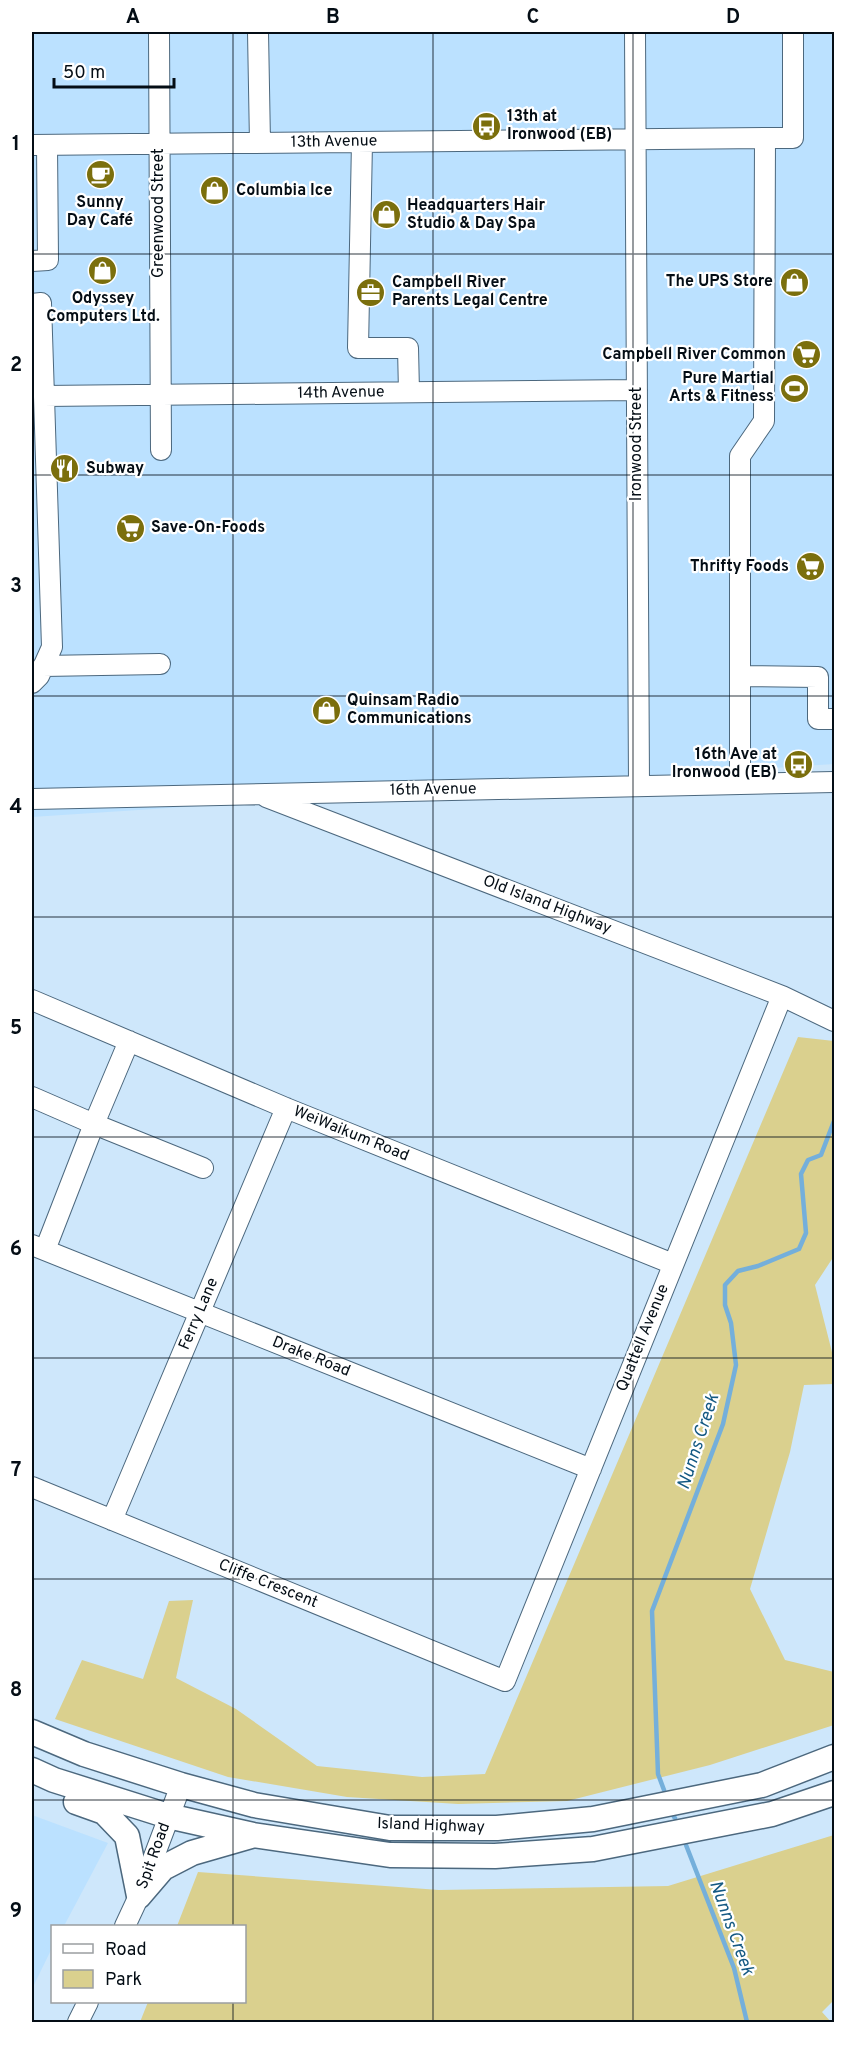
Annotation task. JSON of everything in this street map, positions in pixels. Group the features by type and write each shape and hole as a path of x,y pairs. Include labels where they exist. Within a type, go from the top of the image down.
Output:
{"main road":[{"name":"Island Highway","path":"32,1732 84,1754 181,1785 254,1805 390,1828 497,1828 593,1819 762,1785 834,1757"},
{"name":"Island Highway","path":"32,1770 54,1780 168,1816 253,1835 390,1855 495,1856 593,1849 772,1814 834,1793"},
{"path":"32,1785 104,1812 127,1836 140,1896"},
{"path":"140,1896 163,1868 192,1853 253,1835"}],"street":[{"name":"Greenwood Street","path":"159,32 161,450"},
{"path":"258,32 260,143"},
{"name":"Ironwood Street","path":"635,32 639,785"},
{"name":"13th Avenue","path":"39,145 793,138 793,32"},
{"path":"740,783 740,456 764,421 765,138"},
{"path":"362,142 358,348 408,348 409,392"},
{"path":"32,261 48,260 39,145"},
{"path":"32,304 41,303 44,396 38,435 52,647 39,676 32,683"},
{"name":"14th Avenue","path":"44,396 637,390"},
{"path":"43,666 159,664"},
{"path":"740,676 818,677 818,719 834,719"},
{"name":"16th Avenue","path":"32,799 834,782"},
{"name":"Old Island Highway","path":"258,794 782,996 834,1021"},
{"name":"Quattell Avenue","path":"505,1681 782,996"},
{"name":"WeiWaikum Road","path":"32,1000 286,1108 674,1264"},
{"path":"38,1247 129,1041"},
{"path":"32,1097 203,1168"},
{"name":"Ferry Lane","path":"112,1520 286,1108"},
{"name":"Drake Road","path":"38,1247 591,1469"},
{"name":"Cliffe Crescent","path":"32,1487 505,1681"},
{"name":"Spit Road","path":"125,1925 140,1896 181,1785"},
{"path":"78,2022 87,2003"}],"shaded area":[{"path":"32,32 834,32 834,764 32,817"},
{"path":"32,1815 108,1843 65,1925 51,1925 51,1950 32,1989"}],"green space":[{"path":"798,1037 834,1041 834,1256 815,1285 834,1360 834,1384 804,1385 790,1452 750,1589 785,1660 834,1672 834,1725 710,1765 567,1801 458,1804 347,1797 228,1777 55,1719 82,1660 143,1679 169,1601 193,1600 176,1678 236,1709 317,1766 422,1777 485,1774"},
{"path":"834,1835 834,2000 822,2012 831,2022 140,2022 148,2003 246,2003 246,1925 177,1925 198,1872 439,1890 668,1886"}],"waterway":[{"name":"Nunns Creek","path":"664,1790 658,1774 652,1611 723,1424 736,1365 731,1323 725,1305 725,1285 738,1271 758,1266 799,1249 806,1233 801,1174 808,1160 821,1155 834,1121"},
{"name":"Nunns Creek","path":"686,1845 734,1968 747,2022"}],"place":[{"name":"13th at Ironwood (EB)","path":"486,126"},
{"name":"Sunny Day Café","path":"100,175"},
{"name":"Columbia Ice","path":"215,191"},
{"name":"Headquarters Hair Studio & Day Spa","path":"386,215"},
{"name":"Odyssey Computers Ltd.","path":"103,271"},
{"name":"The UPS Store","path":"794,282"},
{"name":"Campbell River Parents Legal Centre","path":"371,292"},
{"name":"Campbell River Common","path":"807,355"},
{"name":"Pure Martial Arts & Fitness","path":"795,388"},
{"name":"Subway","path":"65,469"},
{"name":"Save-On-Foods","path":"130,528"},
{"name":"Thrifty Foods","path":"810,567"},
{"name":"Quinsam Radio Communications","path":"326,710"},
{"name":"16th Ave at Ironwood (EB)","path":"798,764"}]}
